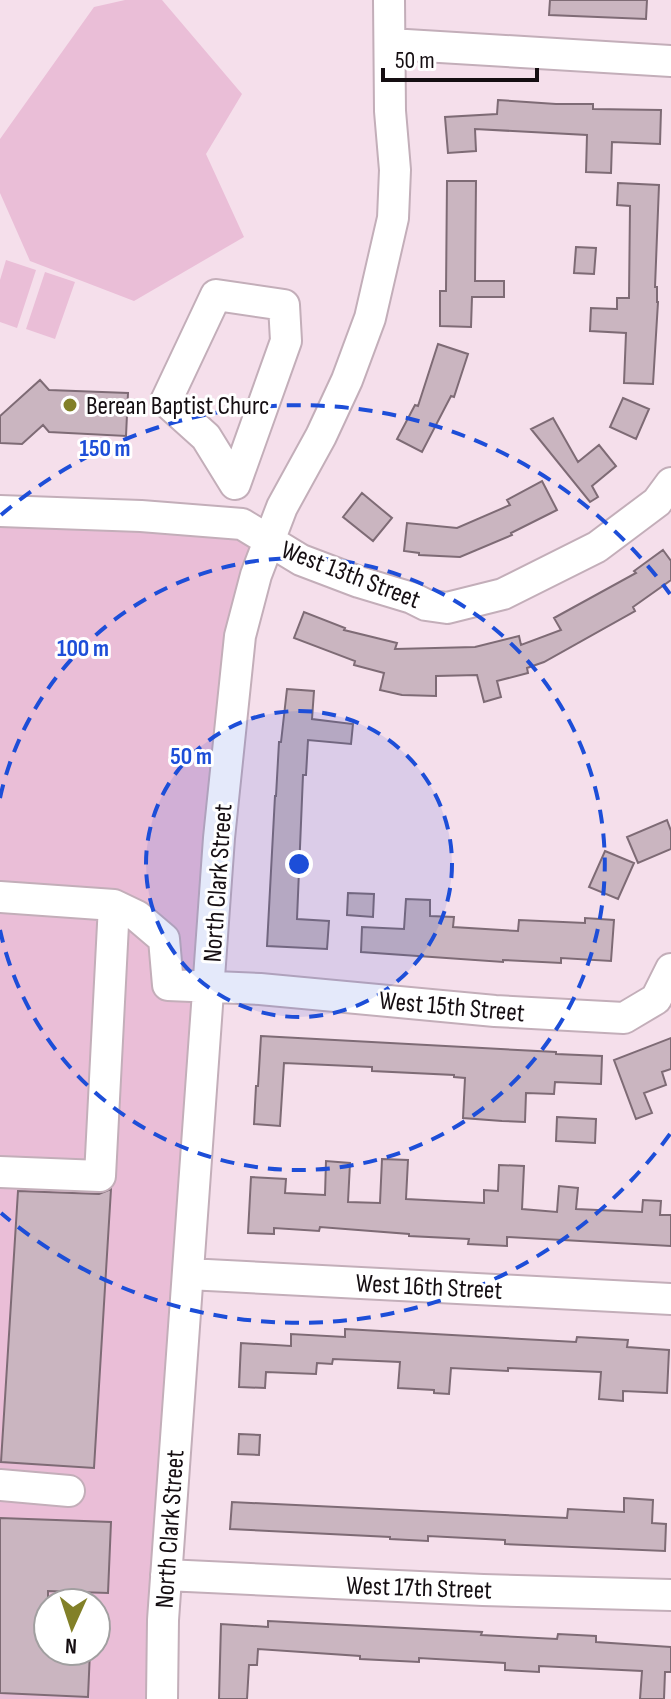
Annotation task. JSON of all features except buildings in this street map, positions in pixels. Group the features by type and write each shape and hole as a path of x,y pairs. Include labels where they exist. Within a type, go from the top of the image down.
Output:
{"street":[{"name":"North Clark Street","path":"162,1699 163,1620 219,838 240,636 256,575 282,507 321,436 347,380 370,318 393,218 395,170 390,111 389,0"},
{"path":"390,44 671,61"},
{"path":"235,484 286,341 284,305 216,295 166,401 206,437 235,484 242,524"},
{"name":"West 13th Street","path":"0,511 141,516 242,524 301,560 426,605 447,608 503,594 597,547 657,502 671,483"},
{"path":"0,897 114,905 100,1176 0,1172"},
{"name":"West 15th Street","path":"114,905 137,916 164,939 168,985 260,989 495,1011 624,1018 656,999 671,969"},
{"name":"West 16th Street","path":"188,1274 671,1299"},
{"path":"0,1485 69,1491"},
{"name":"West 17th Street","path":"166,1575 671,1595"}],"shaded area":[{"path":"125,0 162,0 242,94 206,154 244,237 134,301 30,261 0,193 0,139 94,7"},
{"path":"6,260 36,270 17,328 0,322 0,280"},
{"path":"45,272 75,282 55,339 26,329"},
{"path":"141,516 269,541 256,575 162,1699 0,1699 0,519"}],"place":[{"name":"Berean Baptist Churc","path":"70,405"}]}
